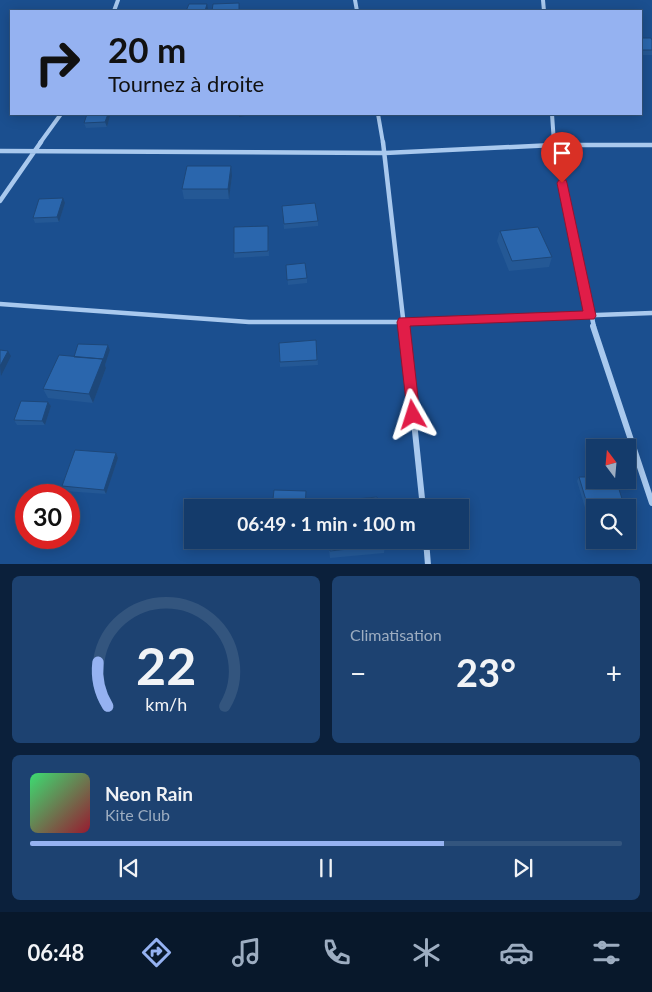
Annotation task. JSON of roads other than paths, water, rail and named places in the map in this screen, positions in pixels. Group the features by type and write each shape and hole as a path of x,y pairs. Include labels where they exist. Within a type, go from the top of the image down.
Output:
{"street":[{"path":"0,201 34,151 50,133 60,115"},
{"path":"378,115 385,153 421,499"},
{"path":"552,115 554,145 590,316 652,503"},
{"path":"0,150 385,153 554,145 652,145"},
{"path":"0,304 249,322 403,322 652,313"},
{"path":"427,549 428,564"}]}
